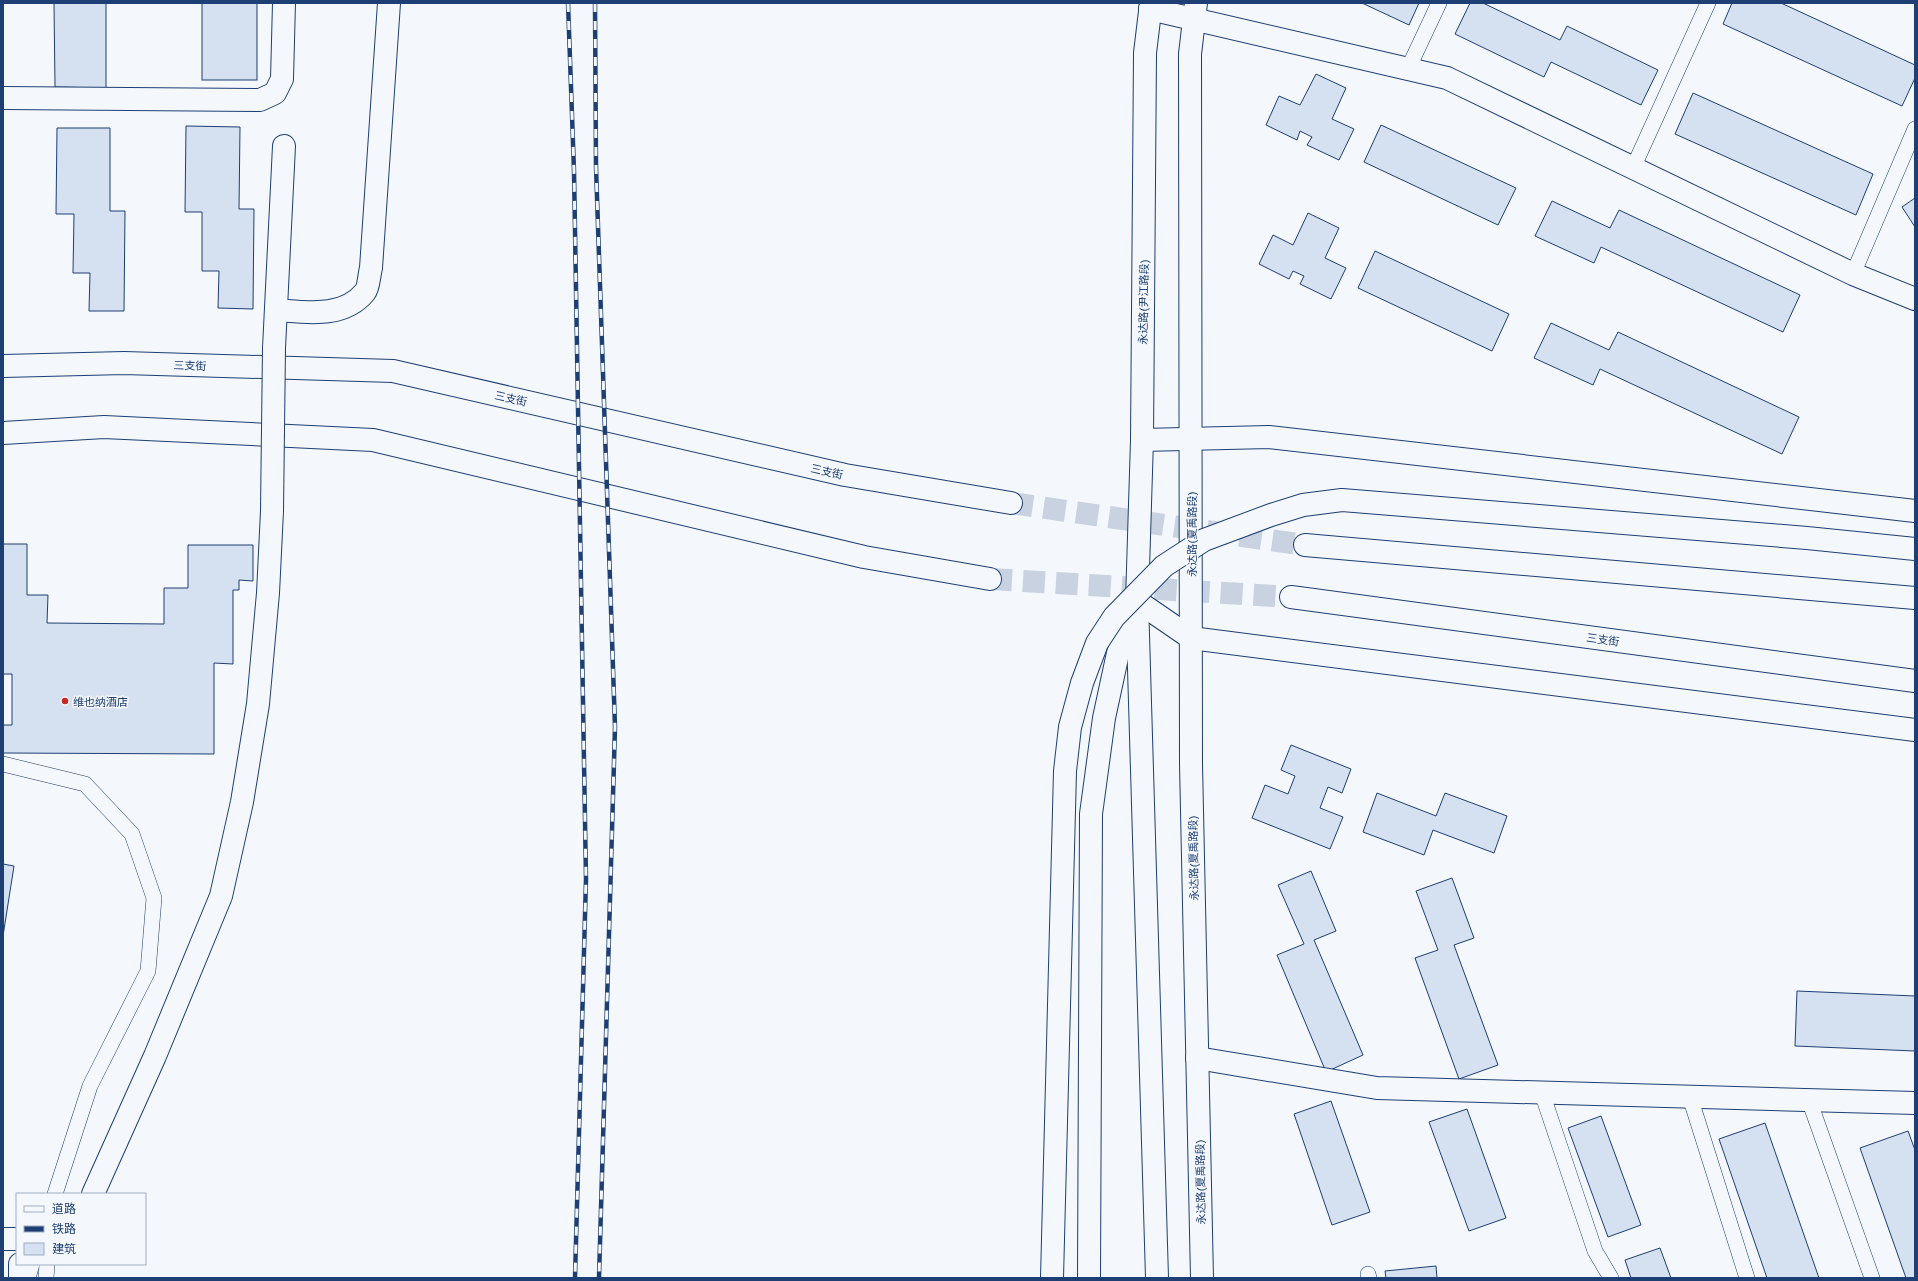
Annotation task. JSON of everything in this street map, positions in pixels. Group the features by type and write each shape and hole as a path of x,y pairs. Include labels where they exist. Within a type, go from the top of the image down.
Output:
{"main road":[{"path":"3,98 260,100 275,92 282,80 284,3"},
{"path":"276,310 324,313 350,304 366,291 371,268 389,3"},
{"path":"1150,6 1195,11 1408,69 1447,78 1853,274 1915,299"},
{"name":"永达路(尹江路段)","path":"1137,601 1142,440 1145,53 1150,6"},
{"path":"1191,439 1190,54 1195,11"},
{"path":"93,1193 155,1056 221,896 242,802 258,704 268,593 272,511 274,348 284,146"},
{"name":"三支街","path":"3,366 124,363 393,371 845,475 1011,503"},
{"path":"3,433 104,427 373,440 864,557 990,579"},
{"path":"1142,440 1269,437 1915,511"},
{"name":"永达路(夏禹路段)","path":"1191,439 1191,772 1202,1278"},
{"path":"1052,1278 1065,771 1070,727 1082,683 1097,643 1114,617 1164,566 1204,540 1271,515 1302,505 1342,500 1799,537 1915,549"},
{"path":"1305,545 1915,598"},
{"name":"三支街","path":"1290,597 1915,681"},
{"path":"1137,601 1191,638 1915,730"},
{"path":"1088,1278 1091,814 1104,718 1118,653 1137,601"},
{"path":"1137,601 1157,1278"},
{"path":"1197,1058 1377,1088 1915,1104"},
{"path":"3,1239 16,1239"},
{"path":"20,1265 20,1278"}],"lane":[{"path":"1408,69 1439,3"},
{"path":"1633,168 1708,3"},
{"path":"1853,274 1915,129"},
{"path":"3,764 85,784 132,834 154,898 148,971 90,1086 55,1193"},
{"path":"1542,1093 1595,1251 1611,1278"},
{"path":"1690,1097 1747,1278"},
{"path":"1809,1100 1872,1278"},
{"path":"28,1278 32,1265"},
{"path":"46,1278 47,1265"}],"building":[{"path":"54,3 106,3 106,88 55,87"},
{"path":"202,3 257,3 257,80 202,80"},
{"path":"1362,3 1419,3 1409,25"},
{"path":"1470,3 1483,3 1560,40 1567,26 1658,70 1641,105 1551,62 1544,77 1455,34"},
{"path":"1732,3 1781,3 1915,65 1915,78 1902,106 1723,24"},
{"path":"1316,74 1346,88 1332,119 1354,129 1339,160 1307,145 1312,137 1300,131 1297,140 1266,125 1279,96 1300,105"},
{"path":"1693,93 1873,174 1856,215 1675,134"},
{"path":"1381,125 1516,188 1498,225 1364,162"},
{"path":"186,126 240,127 239,209 254,209 253,309 218,308 219,271 202,271 202,212 185,212"},
{"path":"57,128 110,128 110,211 125,211 124,311 89,311 90,273 73,273 74,214 56,214"},
{"path":"1915,198 1915,227 1902,207"},
{"path":"1552,201 1610,228 1619,210 1800,295 1783,332 1601,247 1594,263 1535,236"},
{"path":"1308,213 1339,228 1325,258 1346,268 1331,299 1300,284 1304,276 1293,271 1289,279 1259,264 1273,235 1293,245"},
{"path":"1375,251 1509,314 1492,351 1358,288"},
{"path":"1551,323 1609,350 1618,332 1799,417 1782,454 1600,369 1593,385 1534,358"},
{"path":"3,544 27,544 27,595 48,595 47,623 164,624 164,588 188,588 188,545 253,545 253,581 239,580 239,590 233,590 233,664 214,663 214,754 3,753 3,725 12,725 12,674 3,674"},
{"path":"1291,745 1351,769 1342,793 1328,787 1320,808 1343,817 1330,849 1252,818 1265,785 1288,794 1295,776 1281,770"},
{"path":"1377,793 1436,816 1445,793 1507,816 1494,853 1433,830 1424,855 1363,832"},
{"path":"3,864 14,866 3,936"},
{"path":"1311,871 1336,931 1314,940 1363,1055 1326,1072 1277,955 1304,944 1278,885"},
{"path":"1452,878 1474,938 1454,945 1498,1065 1459,1079 1415,958 1438,950 1416,891"},
{"path":"1797,991 1915,996 1915,1051 1795,1046"},
{"path":"1331,1101 1370,1212 1332,1225 1294,1114"},
{"path":"1467,1109 1506,1218 1469,1231 1429,1122"},
{"path":"1601,1116 1641,1225 1608,1237 1568,1128"},
{"path":"1765,1123 1819,1278 1767,1278 1719,1139"},
{"path":"1908,1131 1915,1150 1915,1278 1906,1278 1860,1148"},
{"path":"1660,1248 1671,1278 1631,1278 1625,1260"},
{"path":"1436,1266 1437,1278 1386,1278 1385,1271"}],"tunnel":[{"path":"1011,503 1305,545"},
{"path":"990,579 1291,597"}],"railway":[{"path":"568,3 574,171 586,879 575,1278"},
{"path":"595,3 596,167 615,727 599,1278"}],"place":[{"name":"维也纳酒店","path":"65,701"}]}
